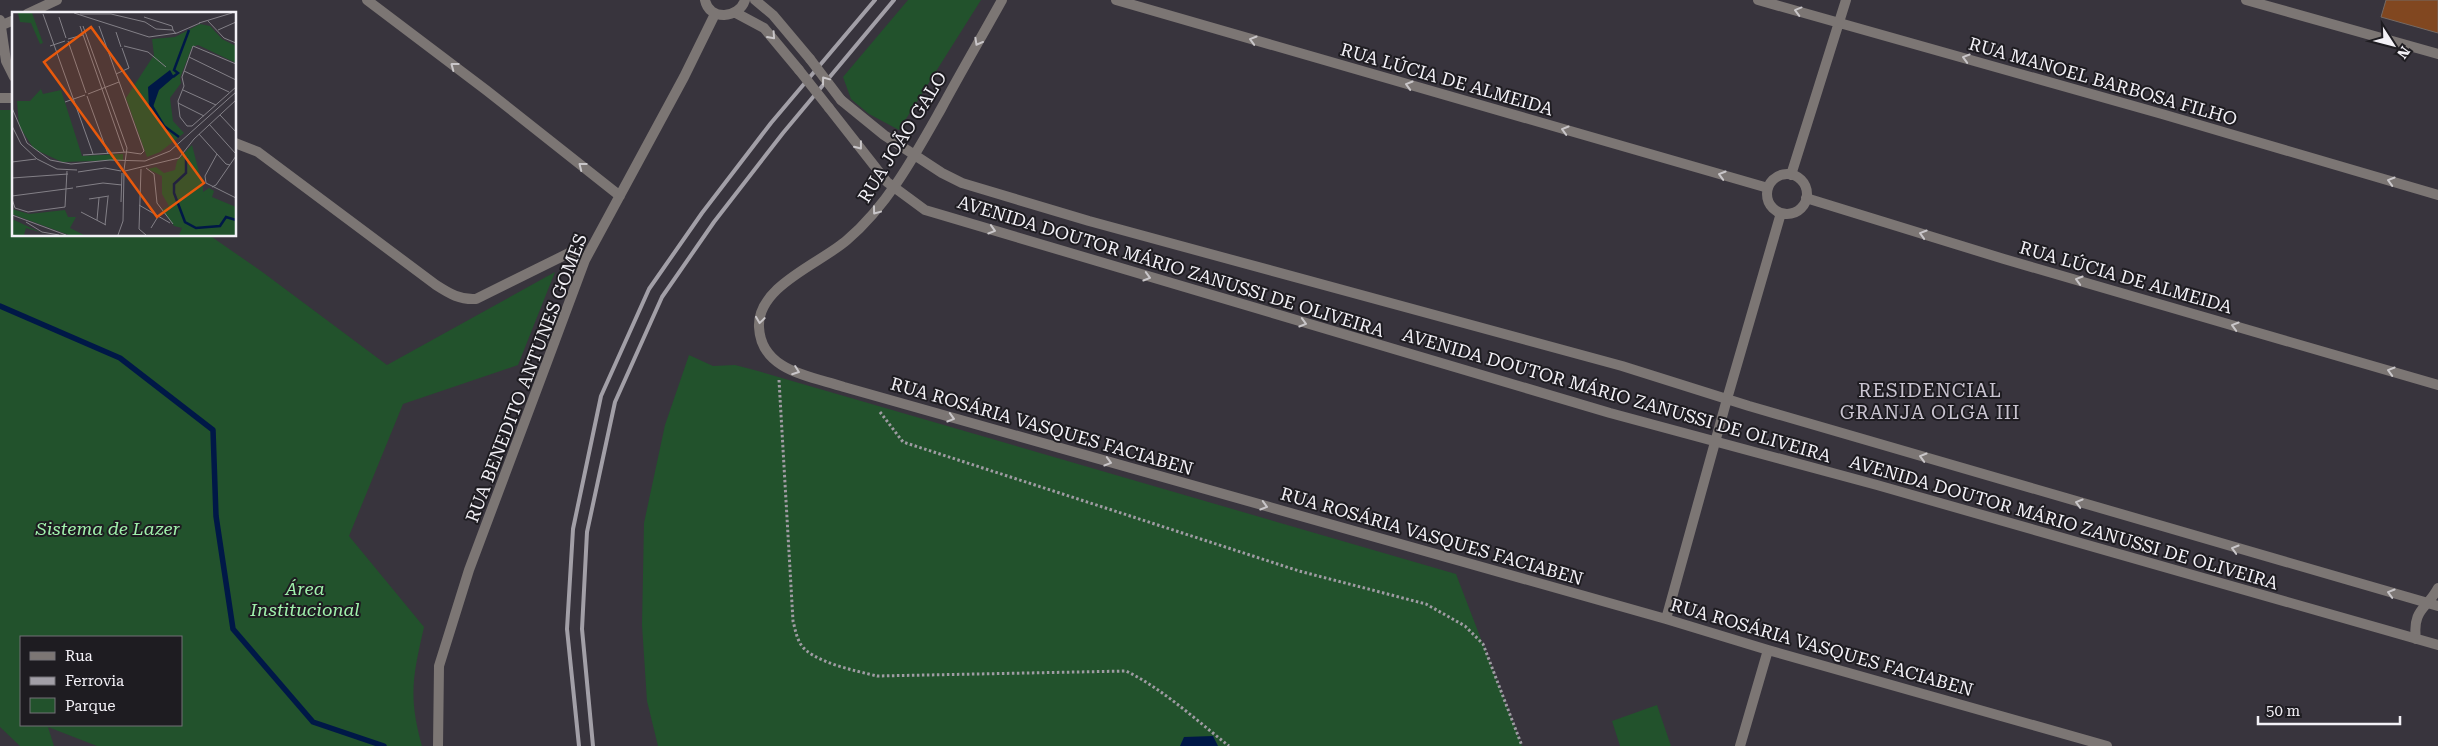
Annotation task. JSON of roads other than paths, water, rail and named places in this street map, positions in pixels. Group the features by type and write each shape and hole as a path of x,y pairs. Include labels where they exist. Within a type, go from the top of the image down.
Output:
{"street":[{"path":"31,12 57,0"},
{"path":"367,0 486,90 620,196"},
{"path":"703,2 715,14 726,16 736,13 745,0"},
{"name":"AVENIDA DOUTOR MÁRIO ZANUSSI DE OLIVEIRA","path":"755,0 773,15 841,100 884,135 962,183 1089,221 1622,366 1727,399 2438,606"},
{"name":"RUA JOÃO GALO","path":"778,365 766,353 762,340 759,326 762,308 774,293 792,277 846,241 871,218 894,187 914,155 1002,0"},
{"name":"RUA LÚCIA DE ALMEIDA","path":"1116,0 1768,188"},
{"name":"RUA MANOEL BARBOSA FILHO","path":"1758,0 2438,195"},
{"path":"1791,174 1846,0"},
{"path":"2246,0 2438,54"},
{"name":"AVENIDA DOUTOR MÁRIO ZANUSSI DE OLIVEIRA","path":"736,13 764,28 894,187 925,210 1600,410 2416,639 2436,641"},
{"name":"RUA BENEDITO ANTUNES GOMES","path":"438,746 439,666 468,570 585,260 684,77 715,14"},
{"path":"1,24 6,61 12,73"},
{"path":"236,143 258,152 452,295 464,299 476,299 570,252 585,260"},
{"path":"1791,174 1803,182 1806,188 1806,198 1797,212 1781,213 1769,204 1768,188 1778,176 1791,174"},
{"name":"RUA LÚCIA DE ALMEIDA","path":"1806,198 2438,385"},
{"path":"1666,618 1781,213"},
{"name":"RUA ROSÁRIA VASQUES FACIABEN","path":"778,365 866,394 1666,618 1768,650 2107,746"},
{"path":"2416,639 2415,627 2425,603 2438,590"},
{"path":"1740,746 1768,650"}],"water":[{"path":"1213,736 1218,746 1180,746 1184,737"}],"waterway":[{"path":"0,306 120,358 213,430 216,516 233,629 313,722 384,746"}],"railway":[{"path":"579,746 567,629 573,529 601,396 649,289 702,213 771,123 875,0"},
{"path":"593,746 582,629 587,532 615,402 662,297 714,222 783,133 894,0"}],"district":[{"name":"RESIDENCIAL GRANJA OLGA III","path":"1930,401"}],"park label":[{"name":"Sistema de Lazer","path":"108,528"},
{"name":"Área Institucional","path":"305,598"}]}
